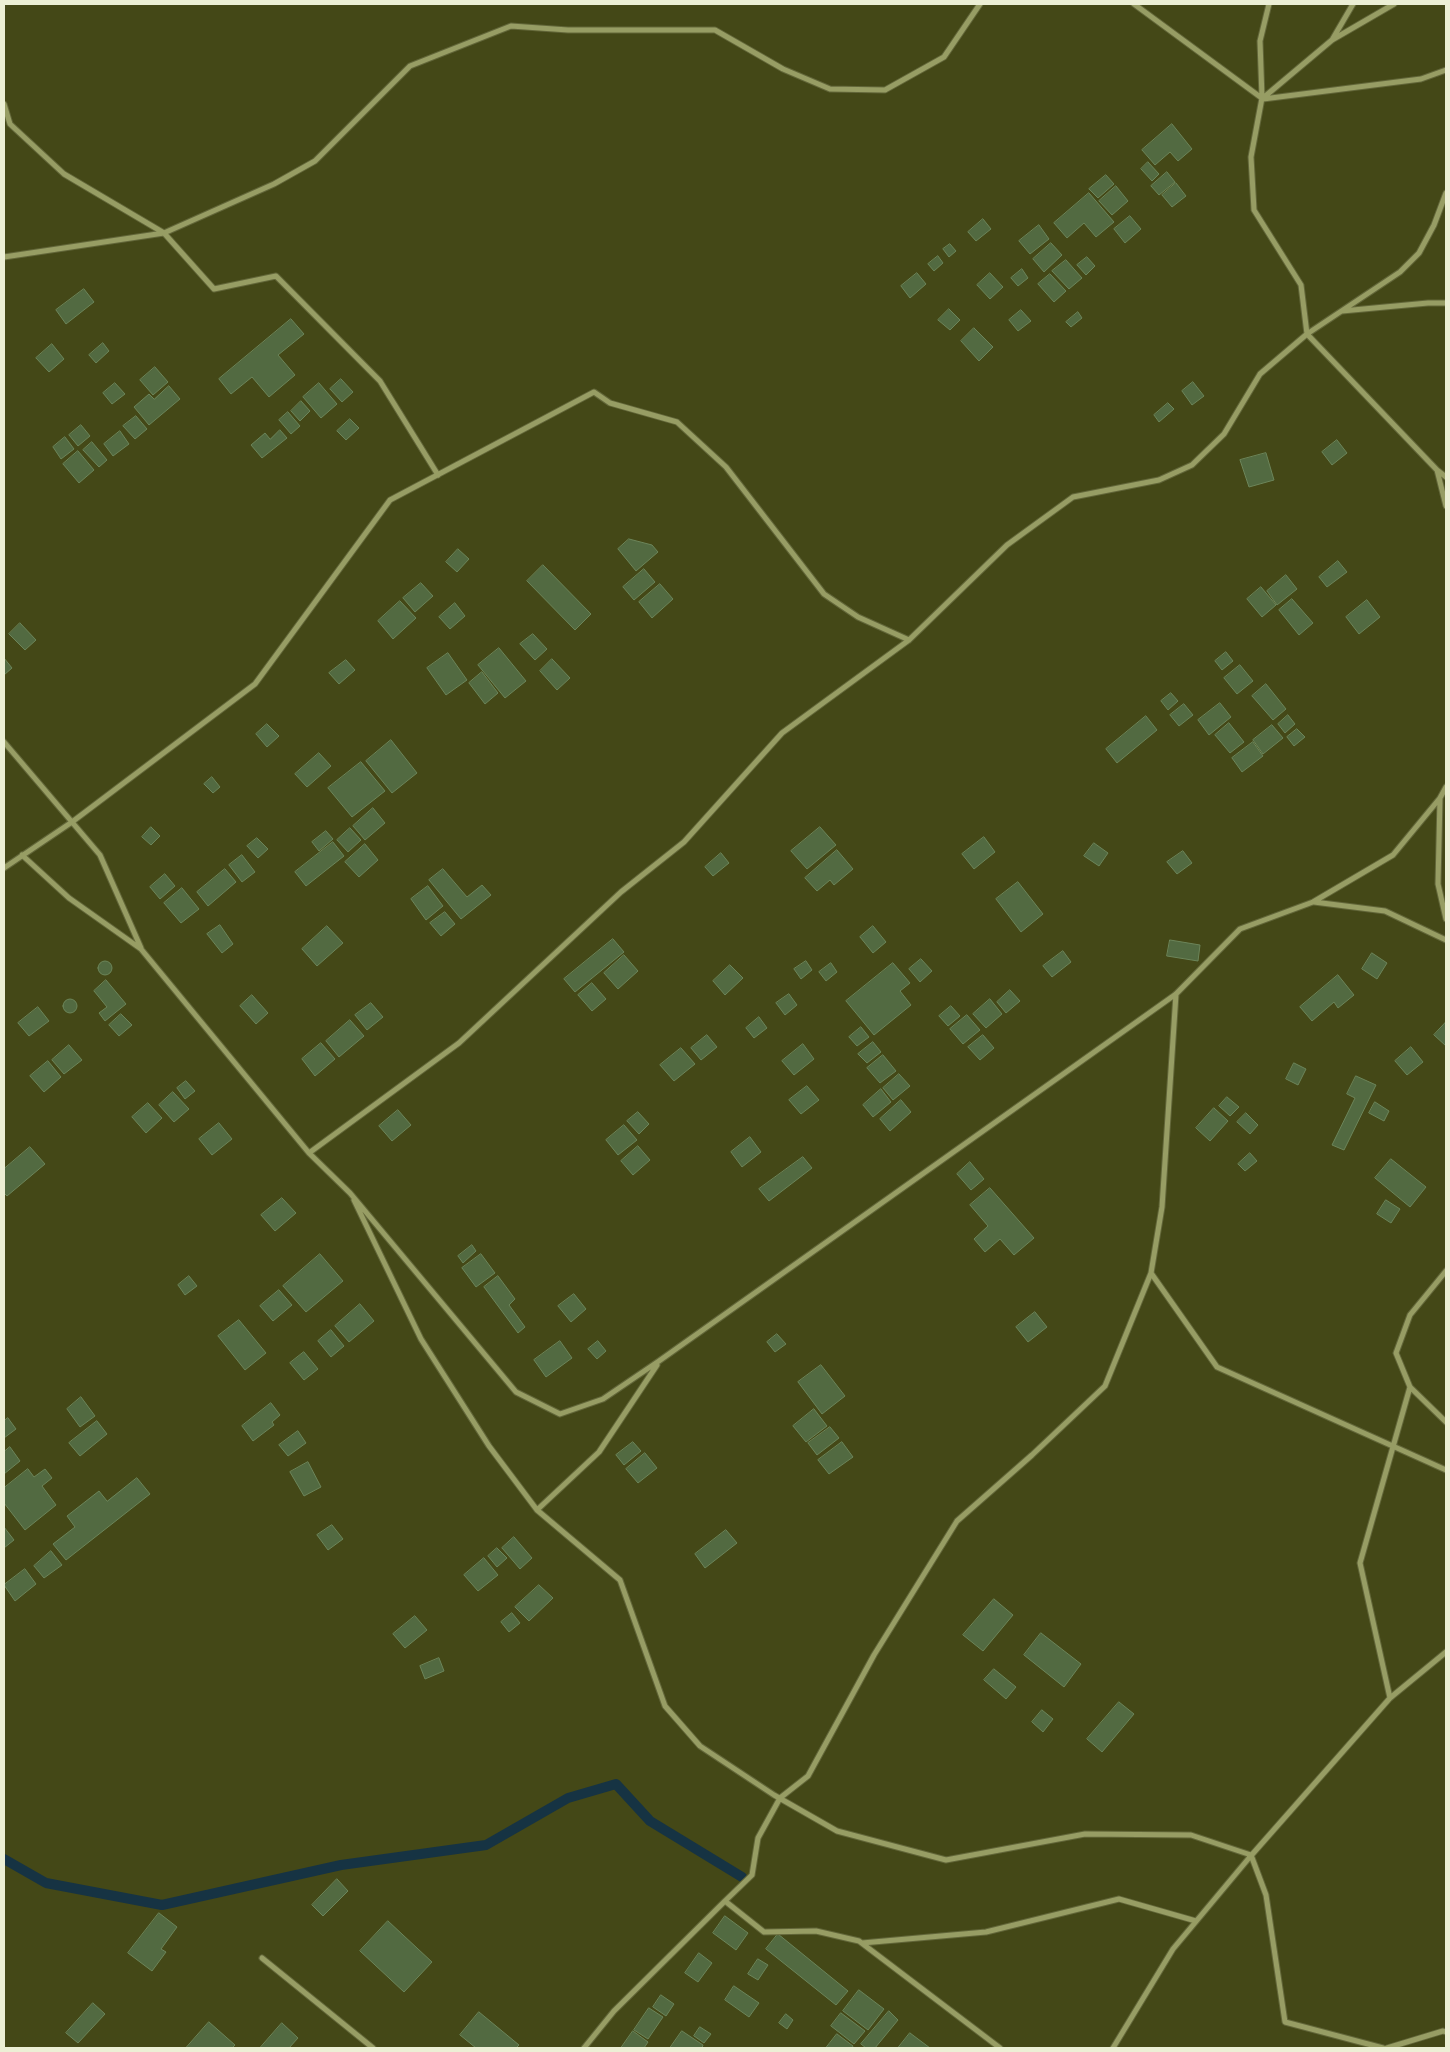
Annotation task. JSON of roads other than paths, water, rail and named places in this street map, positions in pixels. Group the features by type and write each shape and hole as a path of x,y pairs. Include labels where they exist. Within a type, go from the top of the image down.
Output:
{"street":[{"path":"4,257 164,233 274,184 315,161 410,66 511,26 568,30 715,30 783,69 830,89 885,90 944,57 980,4"},
{"path":"1134,4 1262,98 1421,79 1446,70"},
{"path":"1269,4 1260,41 1262,98 1251,157 1254,210 1301,285 1307,334 1437,470 1446,477"},
{"path":"1332,40 1353,4"},
{"path":"1262,98 1332,40 1394,4"},
{"path":"4,104 10,124 64,174 164,233 214,289 276,276 380,381 438,475"},
{"path":"309,1153 459,1043 621,892 684,842 782,733 909,640 1007,545 1073,497 1159,480 1192,465 1224,434 1260,374 1307,334 1400,272 1419,253 1434,225 1446,194"},
{"path":"1340,312 1428,303 1446,303"},
{"path":"4,868 72,822 255,684 390,500 594,392 610,403 677,422 726,467 824,594 858,617 909,640"},
{"path":"1437,470 1446,506"},
{"path":"4,742 100,855 141,948 309,1153 350,1193 516,1392 560,1414 603,1399 659,1361 1176,994 1240,929 1313,902 1394,855 1446,788"},
{"path":"1440,798 1438,884 1446,919"},
{"path":"22,855 69,898 141,948"},
{"path":"1313,902 1385,911 1446,940"},
{"path":"584,2048 614,2011 752,1875 758,1838 780,1798 808,1776 874,1655 957,1521 1032,1455 1105,1386 1151,1273 1162,1207 1176,994"},
{"path":"350,1193 421,1340 489,1446 537,1510 620,1580 665,1706 700,1746 780,1798 836,1831 946,1860 1085,1834 1191,1835 1251,1855"},
{"path":"1446,1271 1410,1315 1396,1353 1410,1387 1446,1422"},
{"path":"1151,1273 1217,1367 1446,1470"},
{"path":"537,1510 598,1452 659,1361"},
{"path":"1390,1698 1360,1563 1410,1387"},
{"path":"1113,2048 1173,1948 1251,1855 1390,1698 1446,1652"},
{"path":"1251,1855 1266,1895 1285,2022 1385,2048 1446,2032"},
{"path":"725,1901 764,1932 816,1931 862,1943 986,1932 1119,1899 1196,1921"},
{"path":"862,1943 1000,2048"},
{"path":"262,1958 373,2048"},
{"path":"1118,2041 1118,2048"}],"waterway":[{"path":"4,1859 46,1883 162,1905 341,1865 486,1845 568,1798 616,1784 650,1821 742,1877"}]}
